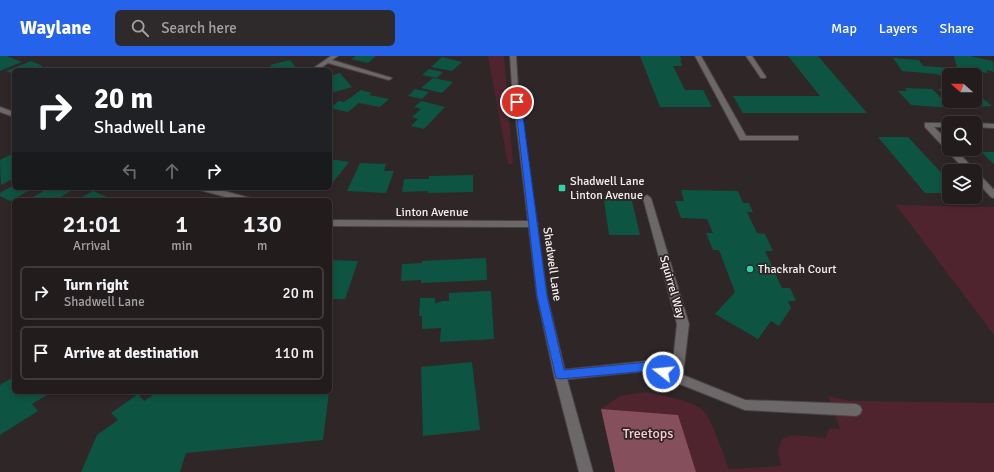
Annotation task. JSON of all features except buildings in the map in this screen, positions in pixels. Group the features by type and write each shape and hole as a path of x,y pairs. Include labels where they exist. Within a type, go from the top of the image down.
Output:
{"street":[{"path":"317,68 335,56"},
{"name":"Shadwell Lane","path":"513,56 515,87 542,296 560,375 586,472"},
{"path":"698,56 743,138 795,138"},
{"path":"749,56 763,77"},
{"path":"327,61 389,78"},
{"path":"0,109 12,114"},
{"path":"942,125 928,124 942,139"},
{"path":"982,125 994,126"},
{"path":"957,156 965,164"},
{"path":"982,182 994,195"},
{"path":"210,190 240,198"},
{"name":"Squirrel Way","path":"647,198 683,324 677,378"},
{"name":"Linton Avenue","path":"332,223 533,224"},
{"path":"560,375 648,366 744,405 856,410"}],"green space":[{"path":"488,56 504,56 513,164 508,164"},
{"path":"896,205 994,207 994,335"},
{"name":"Treetops","path":"646,392 681,400 700,408 709,419 713,427 729,469 781,466 778,451 782,439 793,435 825,438 830,428 840,429 828,396 850,401 994,403 994,472 615,472 601,409 620,396"},
{"path":"601,409 678,415 696,472 615,472"}],"place":[{"name":"Shadwell Lane Linton Avenue","path":"562,188"},
{"name":"Thackrah Court","path":"750,269"}],"route":[{"path":"517,102 542,296 560,375 648,366 663,372"}]}
